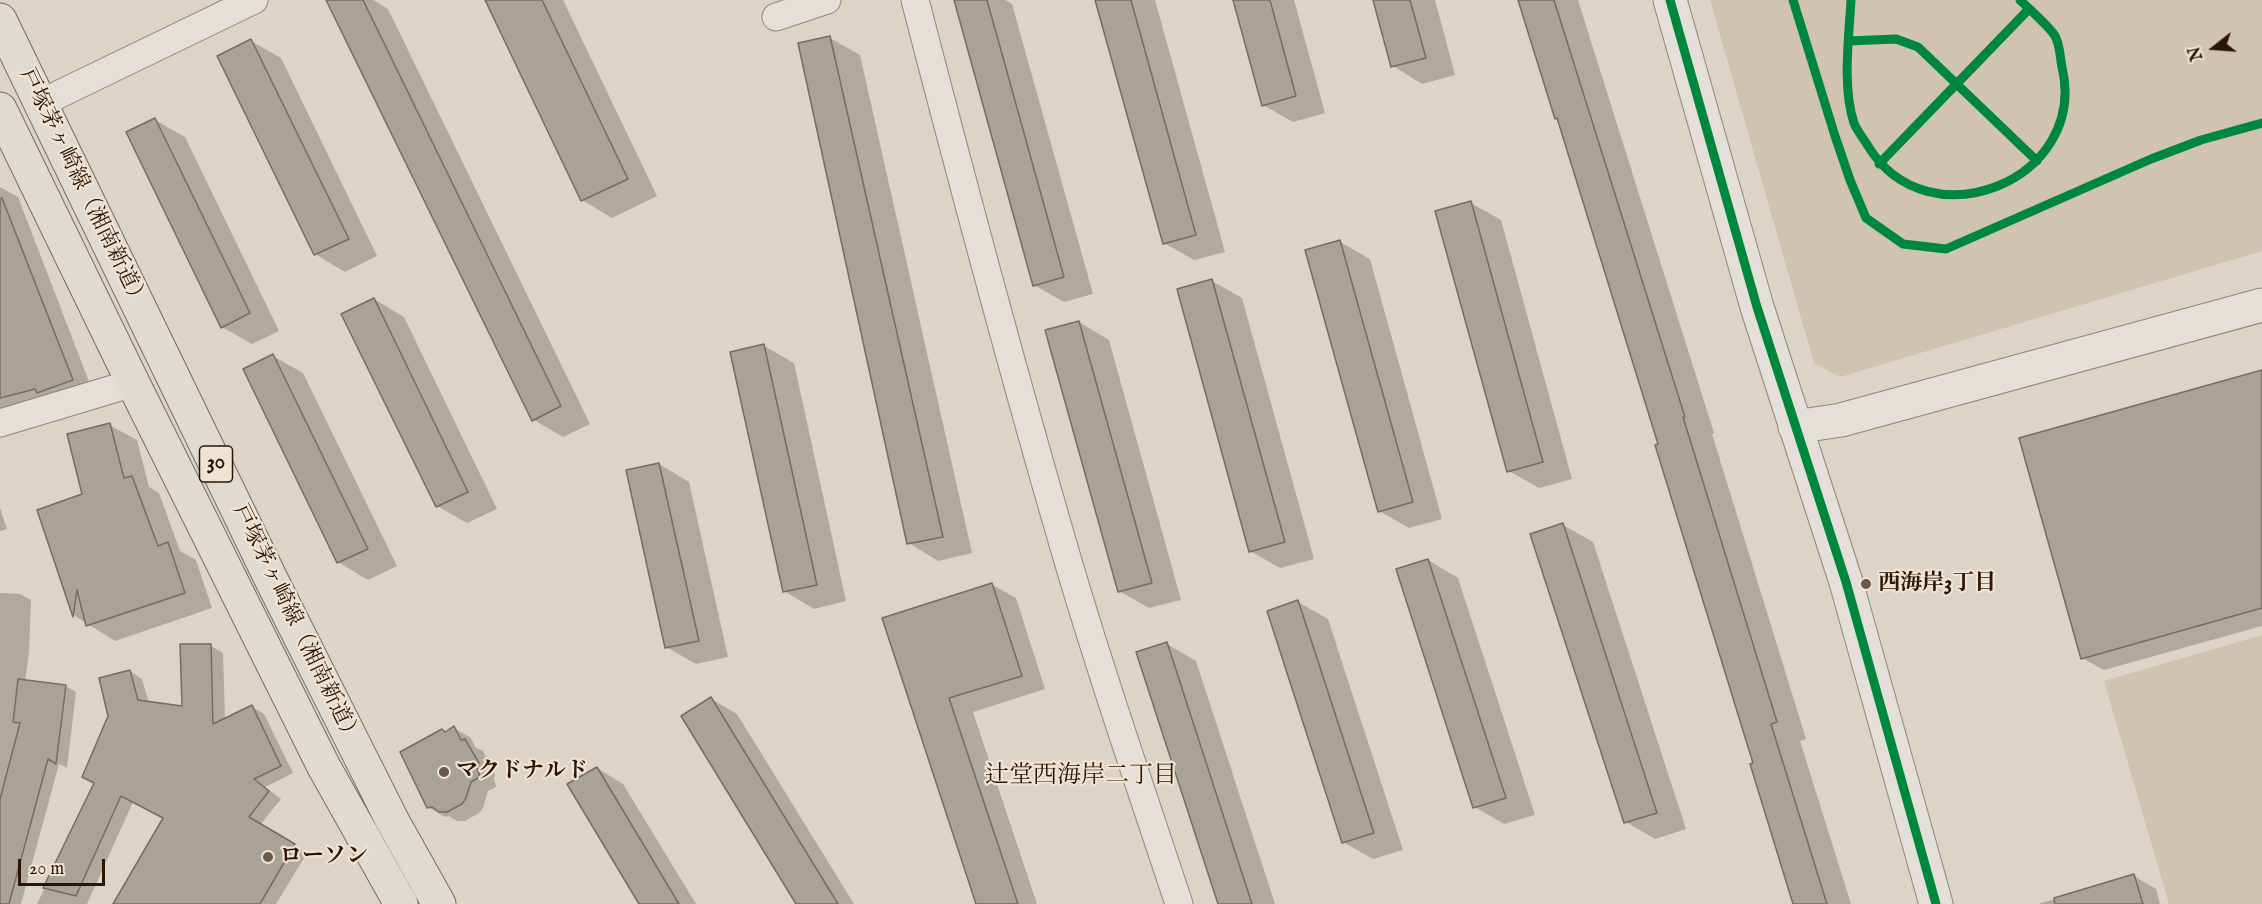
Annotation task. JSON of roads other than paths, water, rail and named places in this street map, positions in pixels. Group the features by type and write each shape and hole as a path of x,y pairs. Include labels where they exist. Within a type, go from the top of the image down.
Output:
{"main road":[{"name":"戸塚茅ヶ崎線（湘南新道）","path":"0,20 271,579 392,820 439,904"},
{"name":"戸塚茅ヶ崎線（湘南新道）","path":"0,109 324,767 400,904"}],"street":[{"path":"41,104 254,0"},
{"path":"776,17 827,0"},
{"path":"915,0 984,265 1059,531 1090,634 1179,904"},
{"path":"1671,0 1756,306 1846,582 1936,904"},
{"path":"1795,427 1841,420 2262,305"},
{"path":"0,423 134,383"}],"place":[{"name":"西海岸3丁目","path":"1866,584"},
{"name":"マクドナルド","path":"444,772"},
{"name":"ローソン","path":"268,857"}],"district":[{"name":"辻堂西海岸二丁目","path":"1081,777"}]}
